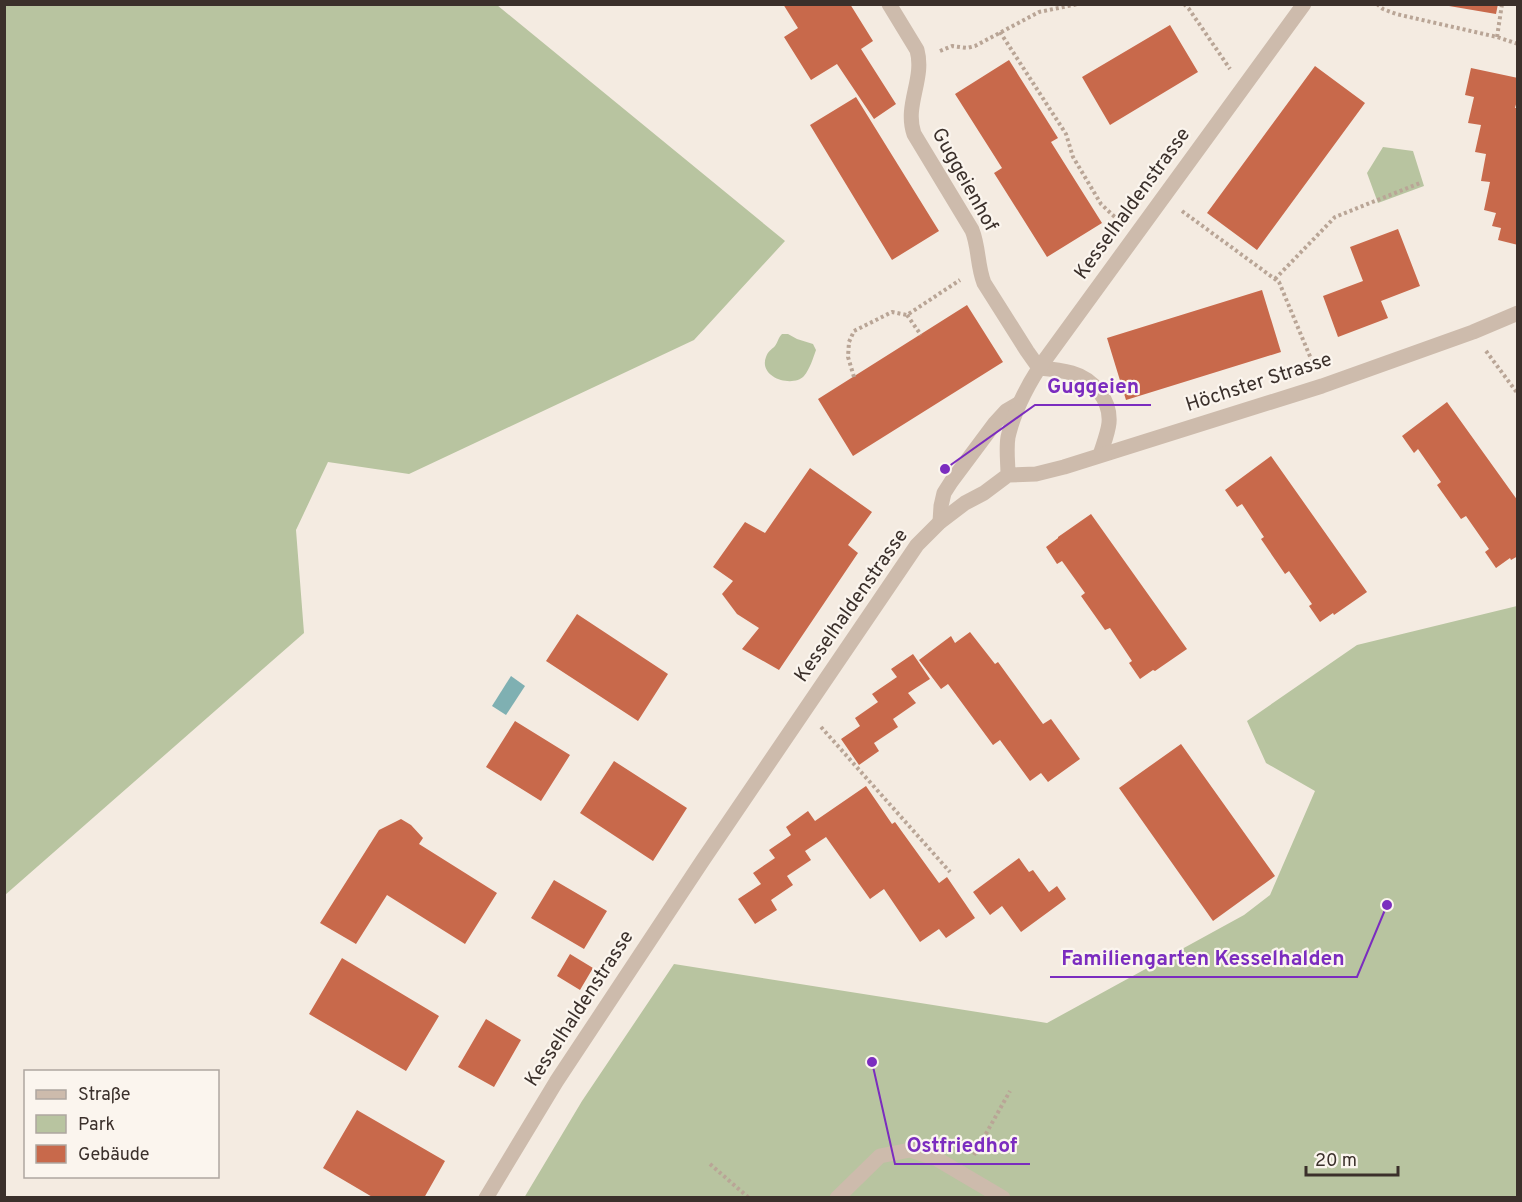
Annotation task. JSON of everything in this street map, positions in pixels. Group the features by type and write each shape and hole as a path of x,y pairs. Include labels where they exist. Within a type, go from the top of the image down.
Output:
{"street":[{"path":"889,4 917,50 919,59"},
{"name":"Kesselhaldenstrasse","path":"486,1197 556,1082 703,860 917,545 940,522 1008,475 1008,437 1023,392 1304,4"},
{"name":"Guggeienhof","path":"919,59 910,122 914,134 972,230 977,242 979,270 984,283 1039,368"},
{"name":"Höchster Strasse","path":"1008,475 1036,474 1064,467 1322,387 1473,332 1518,313"},
{"path":"1039,368 1073,374 1085,379 1101,393 1109,413 1109,423 1100,455"},
{"path":"940,522 944,493 951,482 995,423 1006,411 1018,404"},
{"path":"837,1197 880,1156 910,1150 937,1159 1003,1197"}],"path":[{"path":"919,59 952,46 967,48 1039,12 1078,4"},
{"path":"1184,4 1233,74 1245,84"},
{"path":"1377,4 1396,14 1518,44"},
{"path":"1497,38 1502,4"},
{"path":"1000,32 1066,134 1073,157 1101,204 1136,235"},
{"path":"1275,279 1335,217 1420,183"},
{"path":"1176,206 1279,282 1322,387"},
{"path":"907,315 966,277"},
{"path":"854,377 848,357 849,342 854,331 892,312 907,315 921,335"},
{"path":"1473,332 1518,394"},
{"path":"818,724 950,872"},
{"path":"963,1174 1010,1091"},
{"path":"710,1164 749,1197"}],"green space":[{"path":"5,4 497,5 785,241 694,340 409,474 328,462 296,530 304,633 5,895"},
{"path":"1383,147 1413,151 1424,186 1378,203 1367,173"},
{"path":"782,334 788,334 813,344 816,350 808,370 799,379 785,381 767,371 765,364 767,355"},
{"path":"1517,606 1517,1197 524,1198 582,1101 674,964 1047,1023 1244,915 1270,895 1315,791 1266,763 1247,721 1357,645"}],"water":[{"path":"511,676 525,686 506,715 492,706"}],"building":[{"path":"783,4 850,4 873,41 861,49 896,104 874,119 837,64 811,80 784,37 798,28"},
{"path":"1449,4 1498,4 1496,14 1449,6"},
{"path":"1170,25 1198,72 1110,125 1082,77"},
{"path":"1009,60 1058,138 1051,142 1102,223 1047,257 994,173 1002,168 955,94"},
{"path":"1315,66 1365,103 1257,250 1207,213"},
{"path":"1471,68 1518,78 1518,97 1515,108 1518,108 1518,245 1498,240 1501,228 1492,226 1496,213 1484,210 1490,182 1481,181 1486,154 1475,152 1481,125 1468,123 1474,97 1465,95"},
{"path":"856,97 939,231 892,260 810,125"},
{"path":"1398,229 1420,286 1381,301 1388,318 1338,337 1323,296 1363,281 1350,247"},
{"path":"1262,290 1281,352 1126,400 1107,338"},
{"path":"967,305 1003,362 853,456 818,399"},
{"path":"1447,402 1518,501 1518,556 1511,560 1510,558 1496,568 1485,552 1489,549 1466,516 1461,519 1437,485 1441,482 1418,449 1414,453 1402,436"},
{"path":"1271,456 1367,592 1320,622 1309,606 1312,604 1289,571 1285,574 1261,539 1264,537 1242,504 1237,507 1225,490"},
{"path":"810,468 872,512 848,545 858,553 779,670 742,649 759,628 737,614 722,594 733,581 713,567 745,522 765,533"},
{"path":"1091,514 1187,649 1140,679 1129,663 1132,661 1110,628 1105,630 1081,596 1085,593 1062,561 1057,564 1046,547"},
{"path":"577,614 668,674 638,721 546,661"},
{"path":"970,632 995,664 998,662 1043,724 1051,719 1080,759 1048,782 1041,773 1030,781 1000,740 993,745 948,684 941,689 919,660 951,636 955,643"},
{"path":"913,654 930,679 908,693 916,703 893,719 898,727 874,743 879,751 859,765 841,739 860,726 855,718 878,702 872,694 897,677 891,669"},
{"path":"515,721 570,755 541,801 486,767"},
{"path":"1181,744 1275,876 1213,921 1119,788"},
{"path":"614,761 687,808 653,861 580,813"},
{"path":"866,786 892,824 895,822 939,883 947,877 975,918 946,938 939,929 920,942 884,889 870,899 826,837 805,851 811,860 787,876 793,885 771,900 777,910 755,924 738,899 761,884 753,873 775,858 769,850 791,835 786,827 808,811 815,821"},
{"path":"401,819 411,825 423,838 419,844 497,893 465,944 387,895 356,944 320,923 379,830"},
{"path":"1019,858 1029,872 1033,870 1049,892 1057,886 1066,899 1021,932 1002,906 990,915 973,892"},
{"path":"554,880 607,911 584,949 531,918"},
{"path":"570,954 593,968 580,990 557,976"},
{"path":"342,958 439,1016 406,1071 309,1014"},
{"path":"486,1019 521,1040 494,1087 458,1067"},
{"path":"357,1110 445,1161 424,1198 374,1198 323,1168"}],"place":[{"name":"Guggeien","path":"945,469"},
{"name":"Familiengarten Kesselhalden","path":"1387,905"},
{"name":"Ostfriedhof","path":"872,1062"}]}
